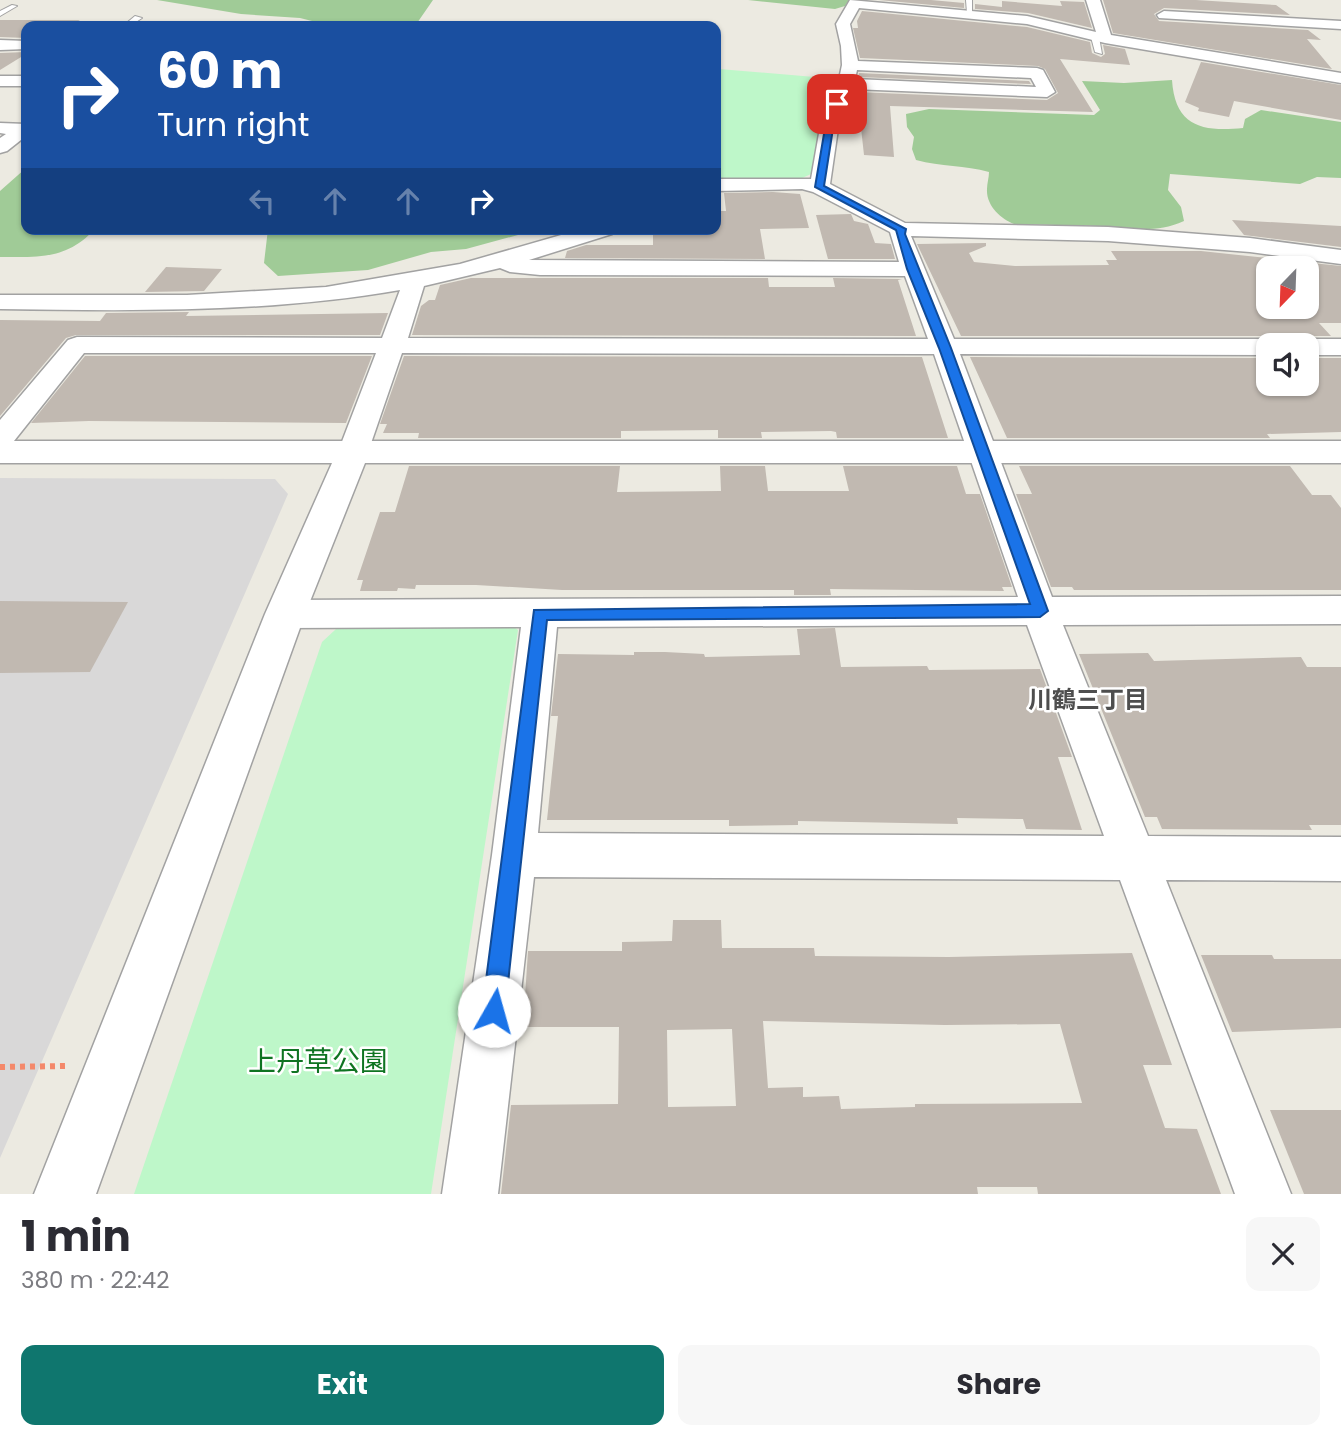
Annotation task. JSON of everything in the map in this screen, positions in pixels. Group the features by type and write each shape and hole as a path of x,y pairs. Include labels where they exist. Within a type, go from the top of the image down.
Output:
{"street":[{"path":"1093,0 1100,43"},
{"path":"1156,0 1171,33"},
{"path":"1225,0 1243,19"},
{"path":"853,5 1032,31 1038,22"},
{"path":"853,5 969,6 1054,25 1100,43 1243,19 1341,25"},
{"path":"820,187 830,122 846,84 850,65 844,24 853,5"},
{"path":"1302,8 1318,23"},
{"path":"1171,33 1341,78"},
{"path":"0,45 21,46"},
{"path":"846,84 1047,92 1037,73 850,65"},
{"path":"0,81 21,81"},
{"path":"0,128 21,130"},
{"path":"0,148 21,132"},
{"path":"721,185 802,183 820,187 901,229 1108,234 1250,245 1341,257"},
{"path":"901,229 900,234 912,269 945,348 1040,611 1263,1194"},
{"path":"0,302 237,300 370,288 413,281 495,261 584,235"},
{"path":"495,261 540,268 912,269"},
{"path":"65,1194 285,614 393,348 412,292 413,281"},
{"path":"0,439 76,345 393,348 1256,347"},
{"path":"1319,347 1341,347"},
{"path":"0,452 1341,452"},
{"path":"285,614 1341,610"},
{"path":"470,1194 540,614"},
{"path":"513,855 1341,859"}],"lane":[{"path":"0,13 14,6"},
{"path":"134,21 138,18"}],"path":[{"path":"0,1067 115,1066"}],"shaded area":[{"path":"0,478 275,479 288,494 0,1158"}],"green space":[{"path":"157,0 433,0 418,21 312,21 241,14"},
{"path":"748,0 849,0 845,6 835,9"},
{"path":"721,69 838,79 821,125 811,174 800,179 721,180"},
{"path":"1172,80 1174,96 1185,117 1204,127 1243,128 1245,119 1261,110 1341,122 1341,178 1317,177 1300,184 1170,174 1168,190 1181,207 1184,221 1172,225 1141,229 1014,224 999,215 989,201 989,172 916,160 912,149 914,137 907,127 906,114 929,109 1094,115 1100,110 1082,81 1124,83"},
{"path":"21,172 21,235 88,235 73,246 51,255 0,257 0,191"},
{"path":"267,235 518,235 466,249 431,252 368,270 278,276 264,263"},
{"name":"上丹草公園","path":"505,621 518,630 431,1194 134,1194 322,642 336,629 350,623"}],"building":[{"path":"879,0 964,3 964,8"},
{"path":"1103,0 1196,0 1276,5 1290,15 1164,8 1154,14 1159,21 1308,30 1321,40 1307,39 1332,69 1113,33"},
{"path":"1002,1 1062,6 1060,1 1084,2 1092,28 1028,13 975,9 975,4 1002,7"},
{"path":"862,11 1027,27 1090,42 1092,53 1101,57 1105,54 1103,45 1125,49 1130,65 1060,59 1093,112 890,106 894,157 864,155 857,92 1047,100 1058,93 1045,69 1038,66 860,58 853,28 858,28 857,21"},
{"path":"0,20 80,20 21,21 21,38 0,37"},
{"path":"21,52 21,57 0,70 0,53"},
{"path":"1201,62 1341,85 1341,120 1234,101 1229,117 1198,111 1199,108 1185,102"},
{"path":"859,73 1029,81 1031,84 858,77"},
{"path":"724,193 800,194 809,228 760,229 765,259 565,258 567,251 586,245 653,245 653,235 721,235 721,211 726,211"},
{"path":"851,214 854,221 868,224 875,243 891,244 895,259 828,259 816,215"},
{"path":"1232,220 1341,226 1341,247 1244,235"},
{"path":"986,243 986,246 969,253 974,262 1015,266 1109,265 1106,260 1117,260 1111,251 1201,251 1256,257 1256,319 1319,319 1320,264 1341,266 1341,323 1319,323 1331,336 1319,336 1319,333 1256,333 1256,336 961,336 917,244"},
{"path":"166,267 222,269 204,291 145,292"},
{"path":"471,278 768,278 769,287 835,287 833,278 902,279 898,280 916,336 412,335 421,306 429,300 435,300 440,285"},
{"path":"189,312 186,316 388,313 380,335 76,335 66,338 0,416 0,320 100,321 106,313"},
{"path":"85,356 372,356 346,423 31,423"},
{"path":"404,356 922,357 948,438 837,438 836,432 831,431 761,432 762,438 718,438 718,430 621,431 621,438 418,438 419,433 383,433 387,424 380,424"},
{"path":"970,357 1256,358 1256,396 1319,396 1319,358 1341,358 1341,432 1267,434 1270,438 1007,438"},
{"path":"409,466 620,466 617,492 721,491 720,466 765,466 768,491 849,491 843,466 957,466 966,494 980,494 1012,587 1002,587 1004,591 830,589 831,595 794,595 794,590 562,590 476,585 416,585 415,589 398,588 397,591 360,591 363,580 357,580 380,512 395,512"},
{"path":"1019,466 1290,466 1312,495 1331,495 1341,508 1341,590 1074,590 1072,587 1051,587 1016,494 1032,494"},
{"path":"0,601 128,602 90,672 0,673"},
{"path":"835,628 841,667 927,666 929,670 1040,669 1072,757 1058,757 1082,830 1026,829 1023,819 957,818 958,824 798,821 798,825 729,826 729,820 547,820 558,716 551,716 558,654 634,655 634,652 665,652 704,654 705,657 800,655 797,629"},
{"path":"1148,653 1154,661 1301,657 1307,667 1341,667 1341,825 1309,825 1312,830 1162,829 1157,817 1145,817 1079,654"},
{"path":"673,920 721,920 722,948 814,948 815,956 949,957 1132,953 1172,1065 1143,1065 1165,1128 1197,1129 1221,1194 1038,1194 1037,1187 977,1187 978,1194 501,1194 511,1105 618,1104 619,1027 523,1027 528,951 622,951 622,942 672,941","holes":["763,1021 945,1025 1060,1024 1082,1103 915,1104 915,1107 841,1109 839,1096 803,1097 803,1087 768,1088","732,1029 736,1106 668,1107 667,1030"]},
{"path":"1201,955 1341,959 1341,1028 1232,1032"},
{"path":"1270,1110 1341,1110 1341,1194 1304,1194"}],"district":[{"name":"川鶴三丁目","path":"1088,700"}],"route":[{"path":"494,1011 540,614 1040,611 945,348 912,269 900,234 901,229 820,187 830,122 837,104"}]}
